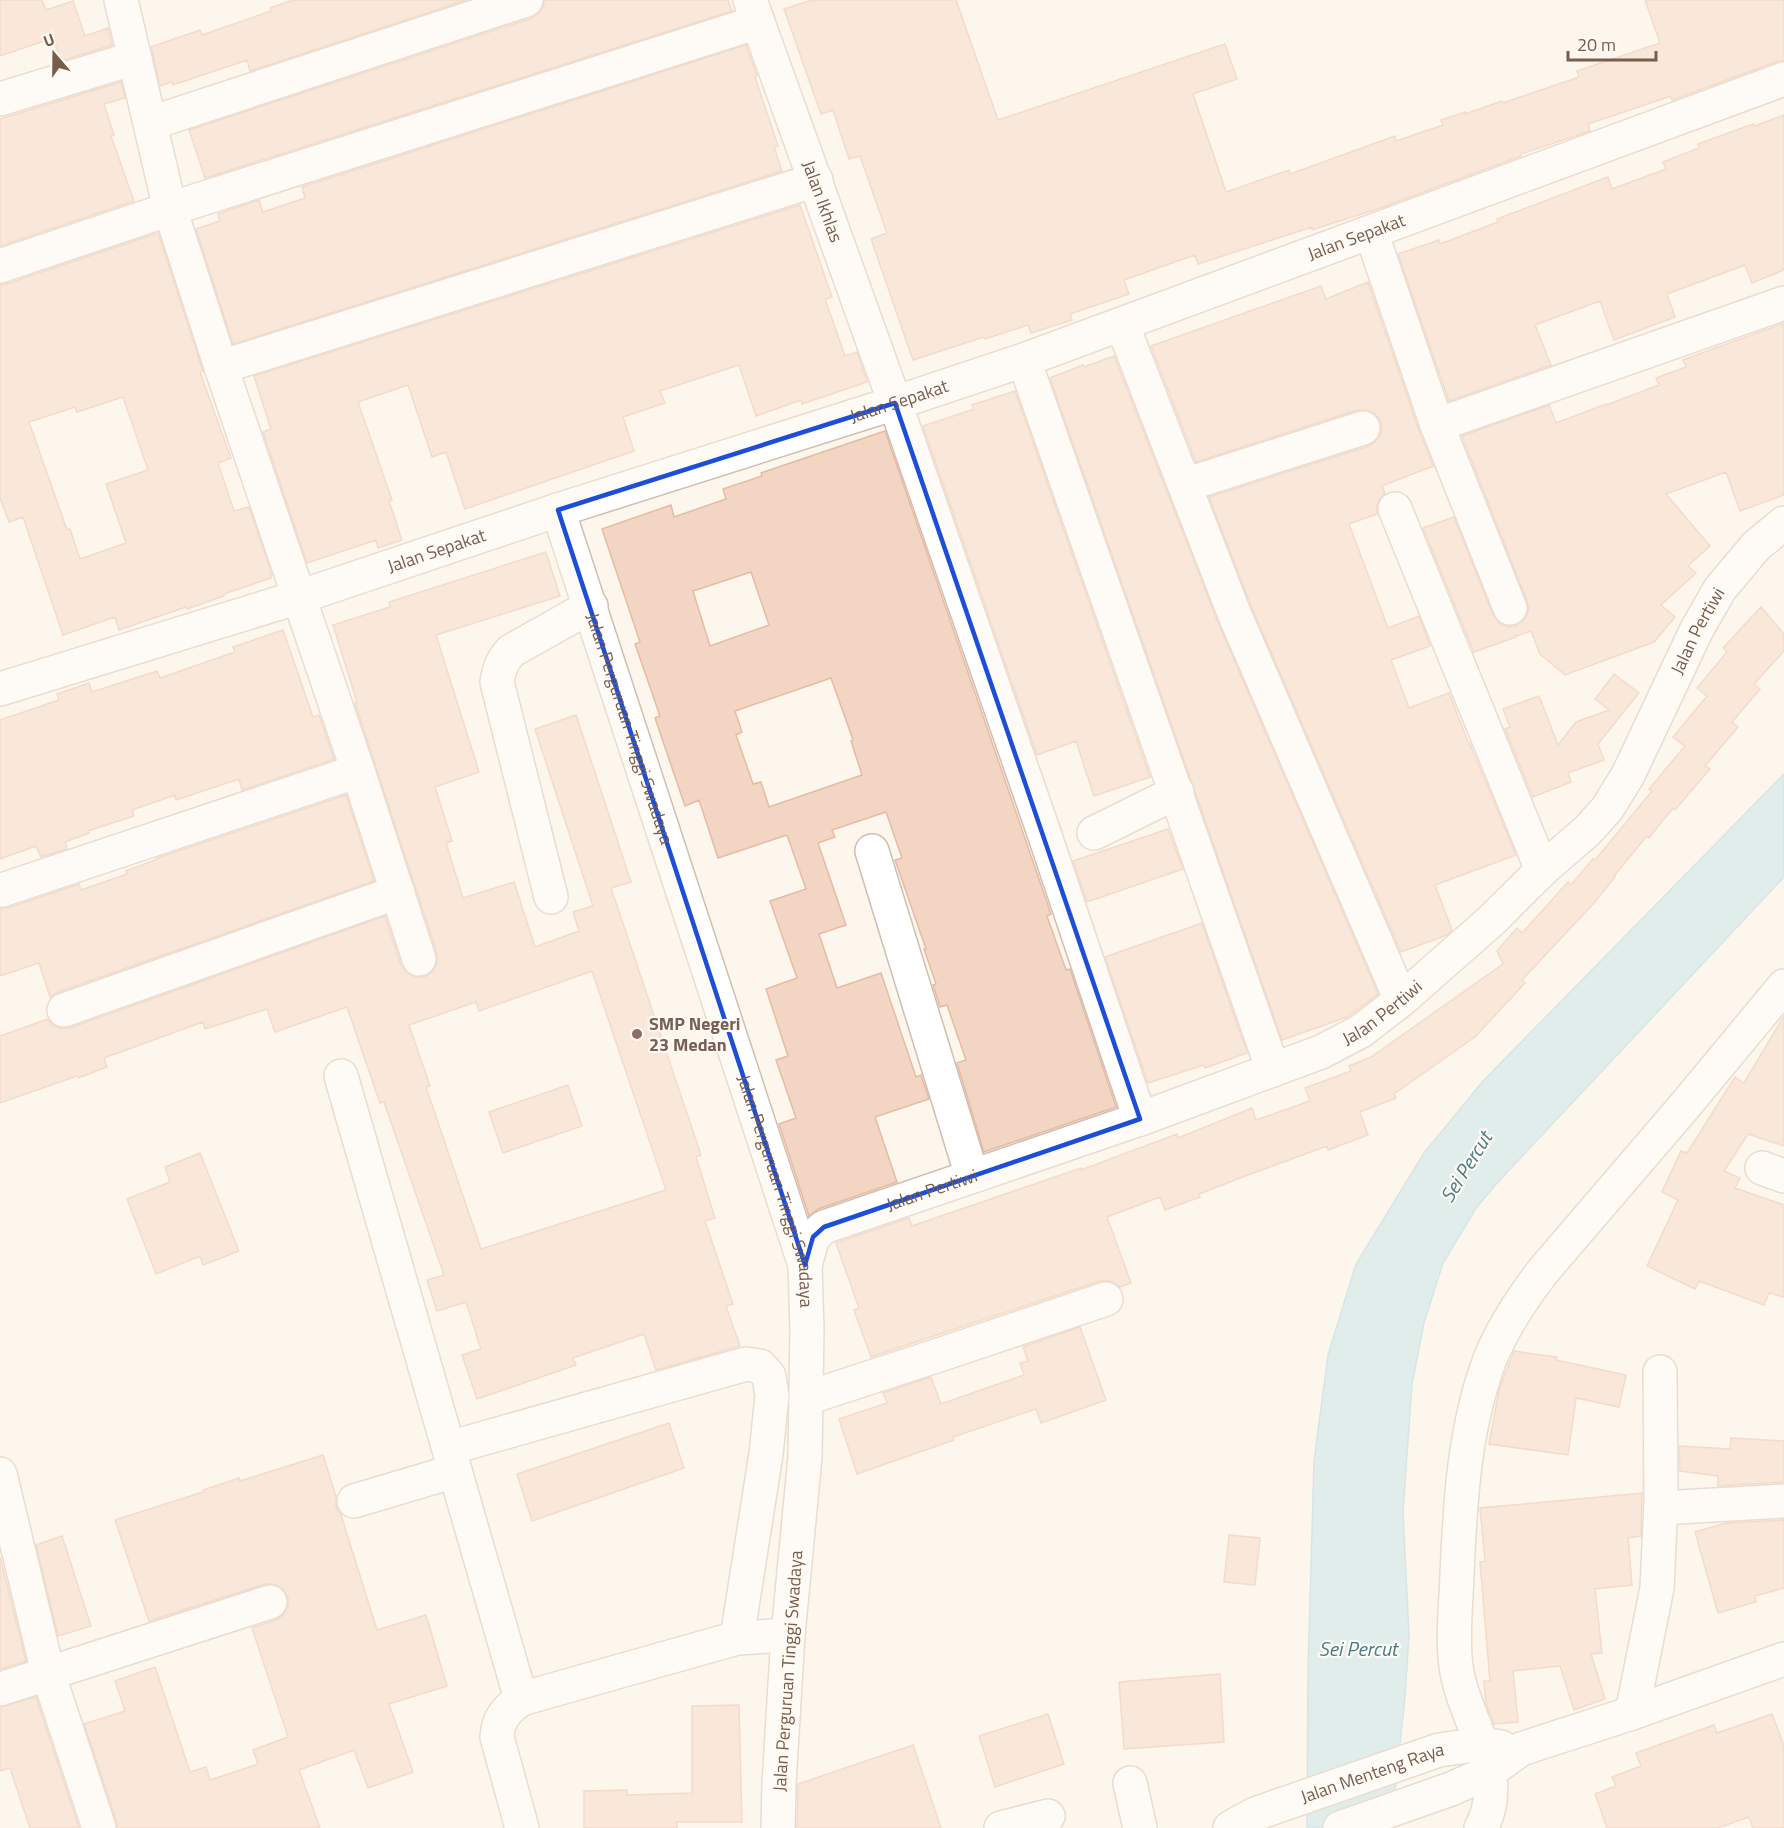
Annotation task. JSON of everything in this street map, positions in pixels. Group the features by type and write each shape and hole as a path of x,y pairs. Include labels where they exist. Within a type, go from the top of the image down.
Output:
{"street":[{"path":"121,0 170,209 419,959"},
{"path":"150,123 526,0"},
{"path":"0,266 754,11"},
{"name":"Jalan Ikhlas","path":"754,11 895,403 1140,1119"},
{"path":"0,99 135,58"},
{"name":"Jalan Sepakat","path":"0,689 299,597 558,510 1024,360 1784,80"},
{"path":"221,368 816,180"},
{"path":"1371,232 1437,425 1510,608"},
{"path":"1437,425 1784,303"},
{"path":"1122,324 1234,613 1401,1000"},
{"path":"1024,360 1274,1070"},
{"path":"1185,485 1363,428"},
{"path":"1395,509 1542,870"},
{"name":"Jalan Perguruan Tinggi Swadaya","path":"558,510 805,1265 807,1329 805,1457 788,1635 778,1828"},
{"name":"Jalan Pertiwi","path":"805,1265 813,1237 824,1227 1140,1119 1321,1052 1360,1031 1401,1000 1492,920 1542,870 1587,831 1607,809 1628,775 1697,629 1720,589 1756,546 1784,523"},
{"path":"551,897 497,682 499,669 504,658 511,651 591,606"},
{"path":"2,890 358,771"},
{"path":"1094,833 1177,792"},
{"path":"872,851 972,1176"},
{"path":"64,1010 398,892"},
{"path":"1481,1828 1491,1800 1485,1758 1457,1676 1455,1648 1462,1481 1478,1397 1490,1359 1508,1323 1544,1270 1784,986"},
{"path":"341,1076 521,1700"},
{"path":"807,1398 1106,1299"},
{"path":"354,1501 452,1460 746,1364 760,1366 769,1376 772,1396 766,1454 737,1638"},
{"path":"1632,1713 1657,1588 1661,1508 1660,1372"},
{"path":"0,1473 48,1673 99,1828"},
{"path":"1661,1508 1784,1501"},
{"path":"0,1689 270,1602"},
{"path":"522,1828 497,1737 498,1725 508,1709 521,1700 737,1638 788,1635"},
{"name":"Jalan Menteng Raya","path":"1242,1821 1439,1750 1485,1758 1521,1749 1632,1713 1784,1659"},
{"name":"Jalan Menteng Raya","path":"1340,1828 1451,1789 1485,1758"},
{"path":"1130,1783 1140,1828"},
{"path":"1001,1828 1048,1816"}],"highlighted area":[{"path":"895,403 1140,1119 824,1227 813,1237 805,1265 558,510"}],"water":[{"name":"Sei Percut","path":"1784,774 1784,877 1498,1182 1476,1208 1443,1263 1424,1323 1412,1384 1403,1511 1409,1635 1391,1828 1307,1828 1308,1671 1314,1461 1328,1355 1356,1264 1424,1153 1483,1081"}],"building":[{"path":"0,0 42,0 46,10 73,1 85,36 108,28 112,45 61,61 53,38 0,56"},
{"path":"293,0 466,0 250,71 247,60 173,85 172,82 160,86 151,47 200,30 202,35 271,11 270,8"},
{"path":"544,0 728,0 732,11 205,178 189,130 532,18 540,12"},
{"path":"812,0 956,0 998,120 1225,44 1237,79 1193,94 1226,192 1289,170 1290,174 1395,136 1396,141 1443,125 1441,120 1502,101 1503,103 1579,77 1577,71 1660,43 1645,0 1784,0 1784,61 1778,61 1672,100 1671,96 1588,124 1590,131 1521,154 1521,156 1380,208 1312,230 1312,227 1198,264 1195,255 1124,280 1129,294 1070,314 1072,320 1031,333 1028,325 913,360 871,239 887,233 860,156 849,159 833,110 821,114 784,9"},
{"path":"746,45 778,146 774,147 782,171 233,344 196,229 220,221 218,214 259,200 263,212 305,198 302,187"},
{"path":"121,82 125,98 104,104 114,135 111,136 134,201 0,246 0,119"},
{"path":"1784,115 1784,270 1752,283 1745,265 1667,294 1675,317 1614,340 1600,301 1535,325 1551,365 1449,401 1398,254 1439,240 1440,244 1498,222 1497,219 1608,177 1612,189 1666,169 1663,162 1699,148 1698,144"},
{"path":"800,205 832,297 825,299 845,356 857,352 867,382 802,404 801,400 756,416 739,365 660,391 665,403 623,417 634,451 465,509 446,452 432,457 408,385 358,402 392,500 389,501 402,540 378,548 376,540 307,563 263,432 271,429 254,376"},
{"path":"158,233 203,371 200,372 231,458 218,463 234,511 249,507 272,575 271,578 187,609 186,607 119,630 115,617 63,635 23,517 9,522 0,498 0,284 6,284","holes":["123,397 148,470 106,484 126,543 80,559 70,529 67,530 29,422 75,407 77,412"]},
{"path":"1368,282 1433,466 1382,486 1385,494 1380,498 1377,514 1349,524 1388,628 1419,616 1430,646 1391,660 1409,708 1449,693 1516,855 1435,885 1452,930 1447,935 1401,952 1251,606 1209,497 1369,446 1381,433 1381,422 1375,414 1368,410 1357,410 1196,462 1151,346 1321,286 1326,299"},
{"path":"1784,323 1784,495 1740,511 1726,472 1666,494 1710,546 1688,566 1696,573 1661,605 1675,617 1654,642 1565,675 1540,654 1531,631 1517,636 1515,634 1516,637 1474,652 1423,528 1454,517 1493,615 1499,623 1508,627 1517,625 1525,619 1529,610 1462,436 1549,405 1556,423 1659,385 1656,378 1686,367 1683,360"},
{"path":"1114,356 1217,620 1378,994 1347,1017 1282,1040 1050,378"},
{"path":"1015,391 1150,777 1094,796 1076,741 1037,755 923,426 974,409 972,405"},
{"path":"885,431 1051,914 1047,916 1066,970 1070,969 1116,1107 984,1152 957,1063 966,1060 947,1005 940,1007 933,985 936,984 924,949 926,949 895,860 902,858 886,812 832,830 835,837 818,843 846,925 819,934 837,988 881,973 916,1077 921,1075 929,1099 875,1117 897,1182 818,1209 809,1216 779,1124 796,1118 776,1060 788,1056 766,989 797,978 770,901 806,889 787,835 718,858 699,800 685,806 655,718 660,716 635,644 640,642 602,529 671,505 674,517 726,499 723,489 762,476 761,473","holes":["751,572 769,625 710,646 693,591","831,678 853,740 851,741 862,775 769,807 761,782 753,784 736,735 742,732 735,711"]},
{"path":"546,552 560,596 436,635 479,772 435,787 452,841 446,843 463,898 514,882 535,947 579,931 573,912 593,906 535,729 576,715 631,882 611,888 701,1155 696,1157 715,1218 705,1221 733,1304 726,1306 740,1346 656,1370 644,1334 573,1358 576,1365 477,1399 462,1355 481,1349 466,1302 437,1311 427,1280 444,1275 384,1102 380,1103 347,1007 275,1032 267,1009 205,1029 203,1022 104,1058 107,1067 0,1103 0,1036 48,1019 52,1025 70,1028 385,916 401,965 406,972 416,977 424,977 432,972 437,963 437,953 355,703 357,702 333,625 390,607 389,602","holes":["592,971 666,1190 481,1249 426,1087 430,1086 409,1025 476,1002 479,1011"]},
{"path":"1761,607 1784,634 1784,651 1754,684 1760,689 1732,722 1738,727 1705,766 1710,769 1675,810 1673,808 1649,838 1647,836 1594,903 1522,980 1525,983 1475,1037 1394,1094 1396,1098 1360,1112 1368,1135 1328,1150 1327,1146 1240,1178 1165,1210 1160,1197 1107,1217 1131,1283 1120,1287 1110,1281 1100,1281 871,1357 854,1310 859,1308 836,1243 909,1218 912,1226 1081,1168 1081,1170 1177,1134 1178,1138 1252,1108 1256,1120 1310,1101 1305,1088 1351,1071 1349,1066 1371,1057 1503,964 1497,951 1517,928 1522,933 1568,882 1571,885 1593,859 1595,860 1652,791 1649,789 1685,746 1673,737 1707,696 1697,688 1727,652 1723,648"},
{"path":"283,630 313,717 319,715 334,759 242,790 239,779 176,800 175,795 132,810 134,816 88,831 89,833 65,842 67,849 41,857 36,846 0,859 0,720 59,700 57,694 89,683 92,692 157,671 160,678 235,652 233,647"},
{"path":"1614,674 1639,693 1598,744 1604,760 1568,773 1571,782 1533,797 1505,729 1510,727 1503,709 1539,696 1558,745 1576,722 1609,710 1595,699"},
{"path":"346,795 374,881 58,992 50,997 39,963 0,976 0,908 8,908 79,884 81,890 127,874 126,871 157,858"},
{"path":"1168,829 1183,869 1087,902 1073,861"},
{"path":"1202,923 1247,1053 1205,1068 1204,1065 1148,1083 1105,957"},
{"path":"1784,1016 1784,1146 1748,1134 1724,1171 1740,1178 1735,1188 1784,1205 1784,1297 1769,1293 1764,1305 1699,1281 1695,1289 1647,1266 1678,1200 1662,1192 1681,1151 1687,1153 1735,1077 1744,1083"},
{"path":"568,1085 582,1126 503,1153 489,1112"},
{"path":"200,1153 239,1251 203,1265 200,1256 156,1274 127,1199 170,1182 165,1167"},
{"path":"1080,1327 1106,1400 1041,1423 1036,1409 953,1437 954,1440 857,1474 839,1419 887,1403 883,1393 931,1377 941,1404 1024,1375 1020,1363 1028,1361 1023,1347"},
{"path":"1514,1351 1557,1357 1556,1360 1626,1375 1619,1407 1576,1398 1568,1455 1489,1444 1499,1390"},
{"path":"669,1423 684,1468 532,1521 517,1474"},
{"path":"1731,1438 1784,1441 1784,1482 1718,1486 1718,1476 1680,1471 1679,1446 1730,1449"},
{"path":"323,1455 336,1496 336,1507 341,1515 377,1630 426,1615 447,1686 389,1704 413,1772 368,1788 354,1750 299,1770 320,1828 117,1828 117,1822 84,1724 125,1711 115,1681 155,1667 190,1772 206,1767 210,1780 258,1764 253,1750 288,1737 252,1628 276,1620 284,1614 288,1605 288,1597 283,1589 274,1584 265,1584 149,1621 115,1520 239,1478 240,1481"},
{"path":"1642,1493 1641,1536 1628,1538 1632,1585 1595,1589 1602,1653 1591,1654 1605,1699 1574,1710 1560,1666 1513,1671 1518,1722 1494,1724 1486,1703 1484,1681 1490,1681 1480,1562 1485,1561 1480,1508"},
{"path":"1784,1520 1784,1588 1755,1596 1756,1602 1718,1613 1695,1532 1726,1523"},
{"path":"1229,1535 1260,1538 1255,1585 1224,1582"},
{"path":"62,1536 91,1626 58,1636 36,1545"},
{"path":"0,1557 26,1661 0,1669"},
{"path":"1220,1674 1224,1742 1124,1749 1119,1682"},
{"path":"36,1697 79,1828 30,1828 10,1768 0,1771 0,1707"},
{"path":"739,1705 742,1822 677,1822 677,1828 584,1828 584,1791 627,1790 627,1795 692,1793 692,1706"},
{"path":"1048,1714 1064,1764 995,1787 979,1736"},
{"path":"1772,1714 1784,1746 1784,1828 1753,1828 1749,1817 1718,1828 1607,1828 1595,1794 1616,1786 1612,1777 1641,1766 1636,1753 1714,1725 1717,1733"},
{"path":"913,1745 941,1828 797,1828 798,1784"}],"place":[{"name":"SMP Negeri 23 Medan","path":"637,1034"}]}
